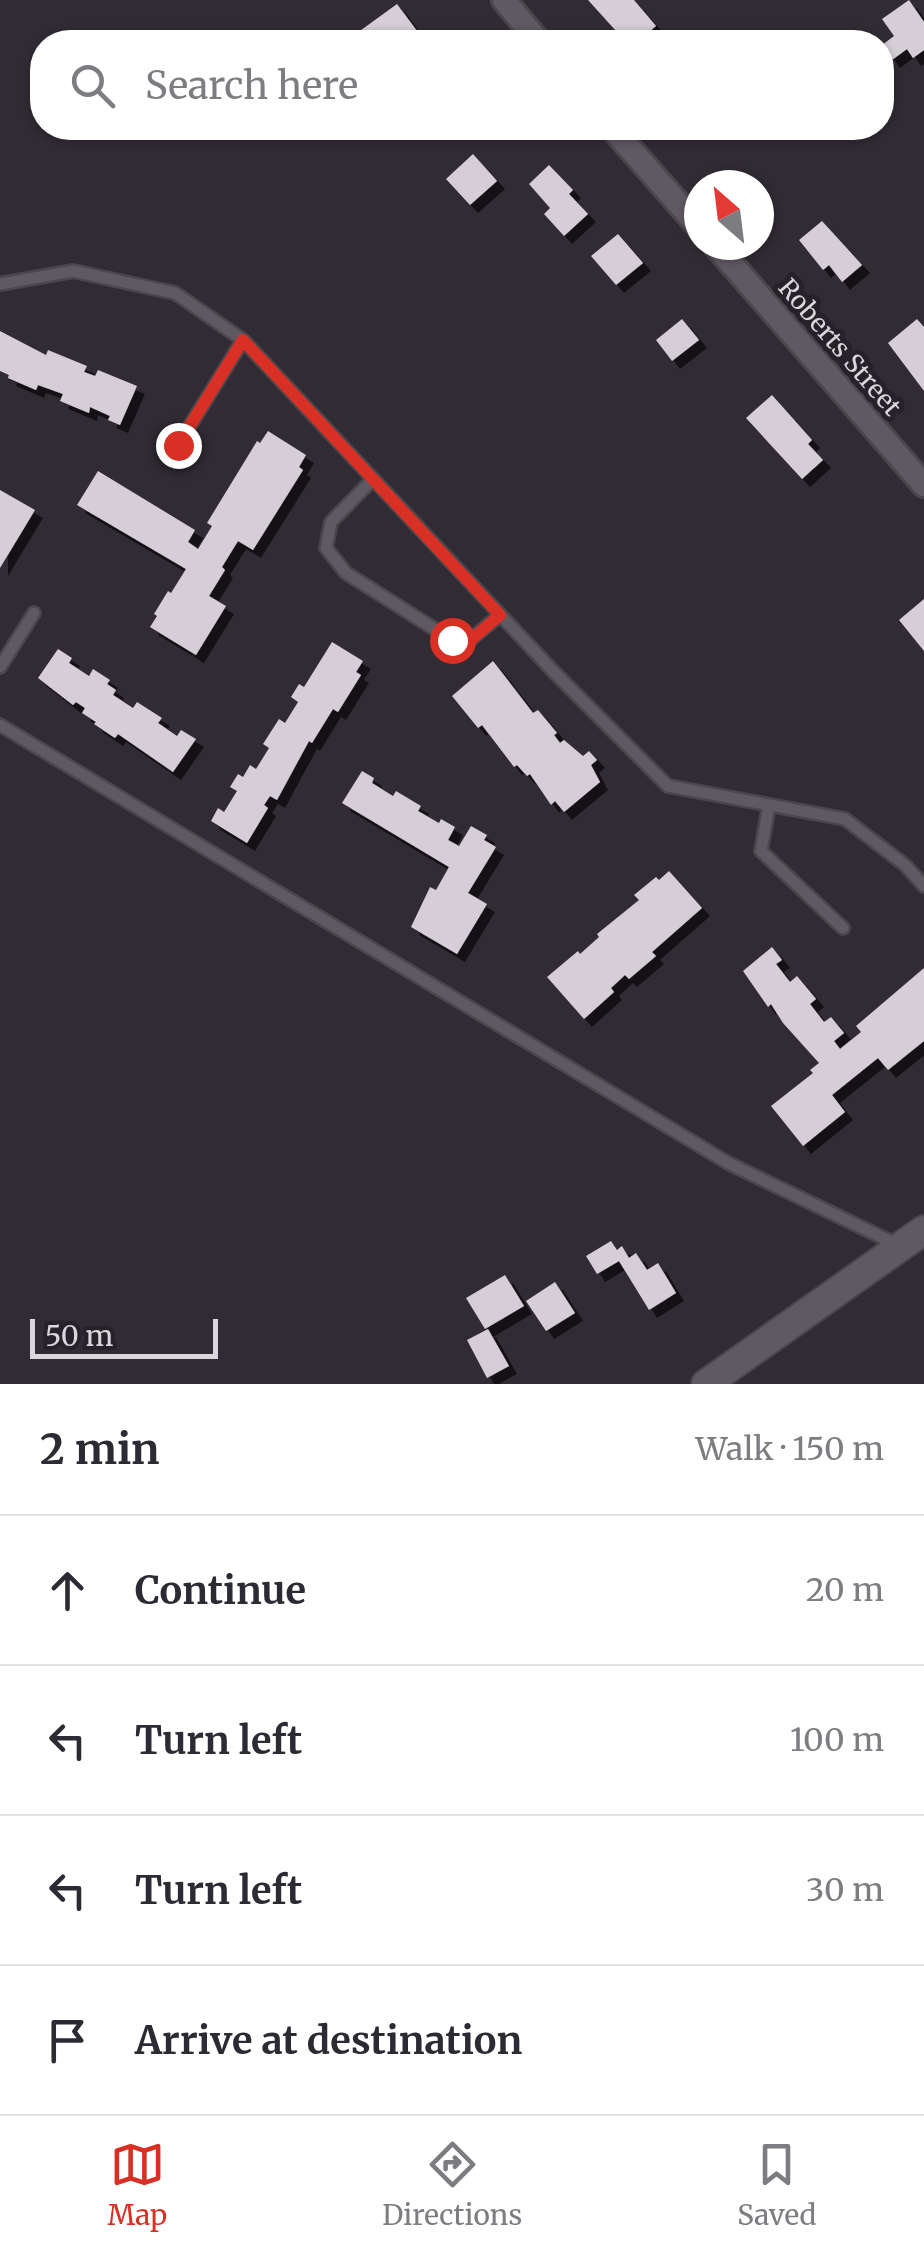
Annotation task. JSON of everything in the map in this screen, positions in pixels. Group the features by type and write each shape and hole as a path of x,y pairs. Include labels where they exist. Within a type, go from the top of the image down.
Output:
{"street":[{"path":"504,0 529,30"},
{"path":"623,140 684,210"},
{"name":"Roberts Street","path":"728,260 924,484"},
{"path":"706,1384 913,1238"}],"lane":[{"path":"0,284 73,270 175,294 243,340 500,615 668,786 845,819 924,886"},
{"path":"178,445 243,340"},
{"path":"373,479 331,522 326,548 346,573 452,640 472,639 500,615"},
{"path":"0,667 34,613"},
{"path":"0,725 728,1163 913,1238"},
{"path":"769,805 761,850 842,928"}],"building":[{"path":"588,0 634,0 656,26 651,30 615,30"},
{"path":"909,0 924,22 924,50 913,58 907,49 894,59 894,30 882,19"},
{"path":"397,4 416,30 361,30"},
{"path":"473,154 497,181 470,205 446,179"},
{"path":"549,165 573,190 569,194 588,214 564,236 544,214 550,208 529,184"},
{"path":"822,221 862,265 842,282 829,265 823,270 799,240"},
{"path":"618,234 643,263 616,285 591,256"},
{"path":"682,319 699,340 672,361 656,340"},
{"path":"917,319 924,327 924,391 888,343"},
{"path":"0,331 46,355 48,350 87,366 84,372 95,376 98,370 137,386 120,425 90,407 89,413 60,401 63,394 38,385 36,390 8,378 0,371"},
{"path":"772,395 812,440 808,444 823,460 802,479 746,418"},
{"path":"268,431 306,455 299,467 303,470 253,550 238,541 222,567 225,570 209,596 226,606 196,655 150,627 168,591 171,593 186,569 77,505 98,471 195,530 188,542 198,549 212,526 207,523 257,441 260,443"},
{"path":"0,490 35,510 0,568"},
{"path":"924,599 924,651 899,620"},
{"path":"332,642 363,661 356,672 361,675 338,712 333,709 312,743 309,741 277,800 270,796 264,805 268,808 247,843 211,821 218,808 224,812 237,791 230,787 238,774 243,777 250,765 256,769 269,748 263,744 279,719 285,723 298,702 291,697 299,684 304,687"},
{"path":"58,649 72,658 69,663 89,676 93,669 110,680 107,684 116,690 113,695 133,708 137,702 162,718 158,723 177,736 181,730 196,739 173,772 118,734 115,738 94,724 82,713 85,708 76,702 73,705 38,678"},
{"path":"493,661 533,713 538,710 557,733 554,735 560,743 564,740 583,756 589,751 597,760 591,765 600,782 564,812 555,801 551,805 530,774 527,776 517,765 514,767 482,725 478,728 452,696"},
{"path":"362,771 374,778 372,783 393,796 396,791 421,806 418,811 455,827 448,840 459,846 471,826 487,835 484,840 496,847 468,893 487,904 457,954 411,927 430,887 436,890 449,867 342,803"},
{"path":"669,871 702,908 652,952 656,956 629,979 625,975 611,988 614,992 584,1019 547,977 578,951 580,954 599,937 597,934 639,900 634,895"},
{"path":"772,947 782,960 776,964 790,982 797,976 816,999 810,1004 824,1022 831,1017 844,1033 834,1041 840,1049 861,1032 856,1026 924,968 924,1041 888,1070 878,1058 832,1095 845,1112 803,1146 771,1106 813,1073 810,1070 819,1063 771,1004 768,1007 743,971"},
{"path":"611,1241 617,1250 622,1246 629,1258 636,1253 647,1270 658,1263 676,1293 649,1310 619,1261 597,1274 586,1256"},
{"path":"505,1275 524,1306 485,1329 466,1298"},
{"path":"555,1282 575,1313 546,1331 526,1301"},
{"path":"488,1329 509,1366 487,1378 467,1340"}],"route":[{"path":"178,445 243,340 500,615 472,639 452,640"}]}
